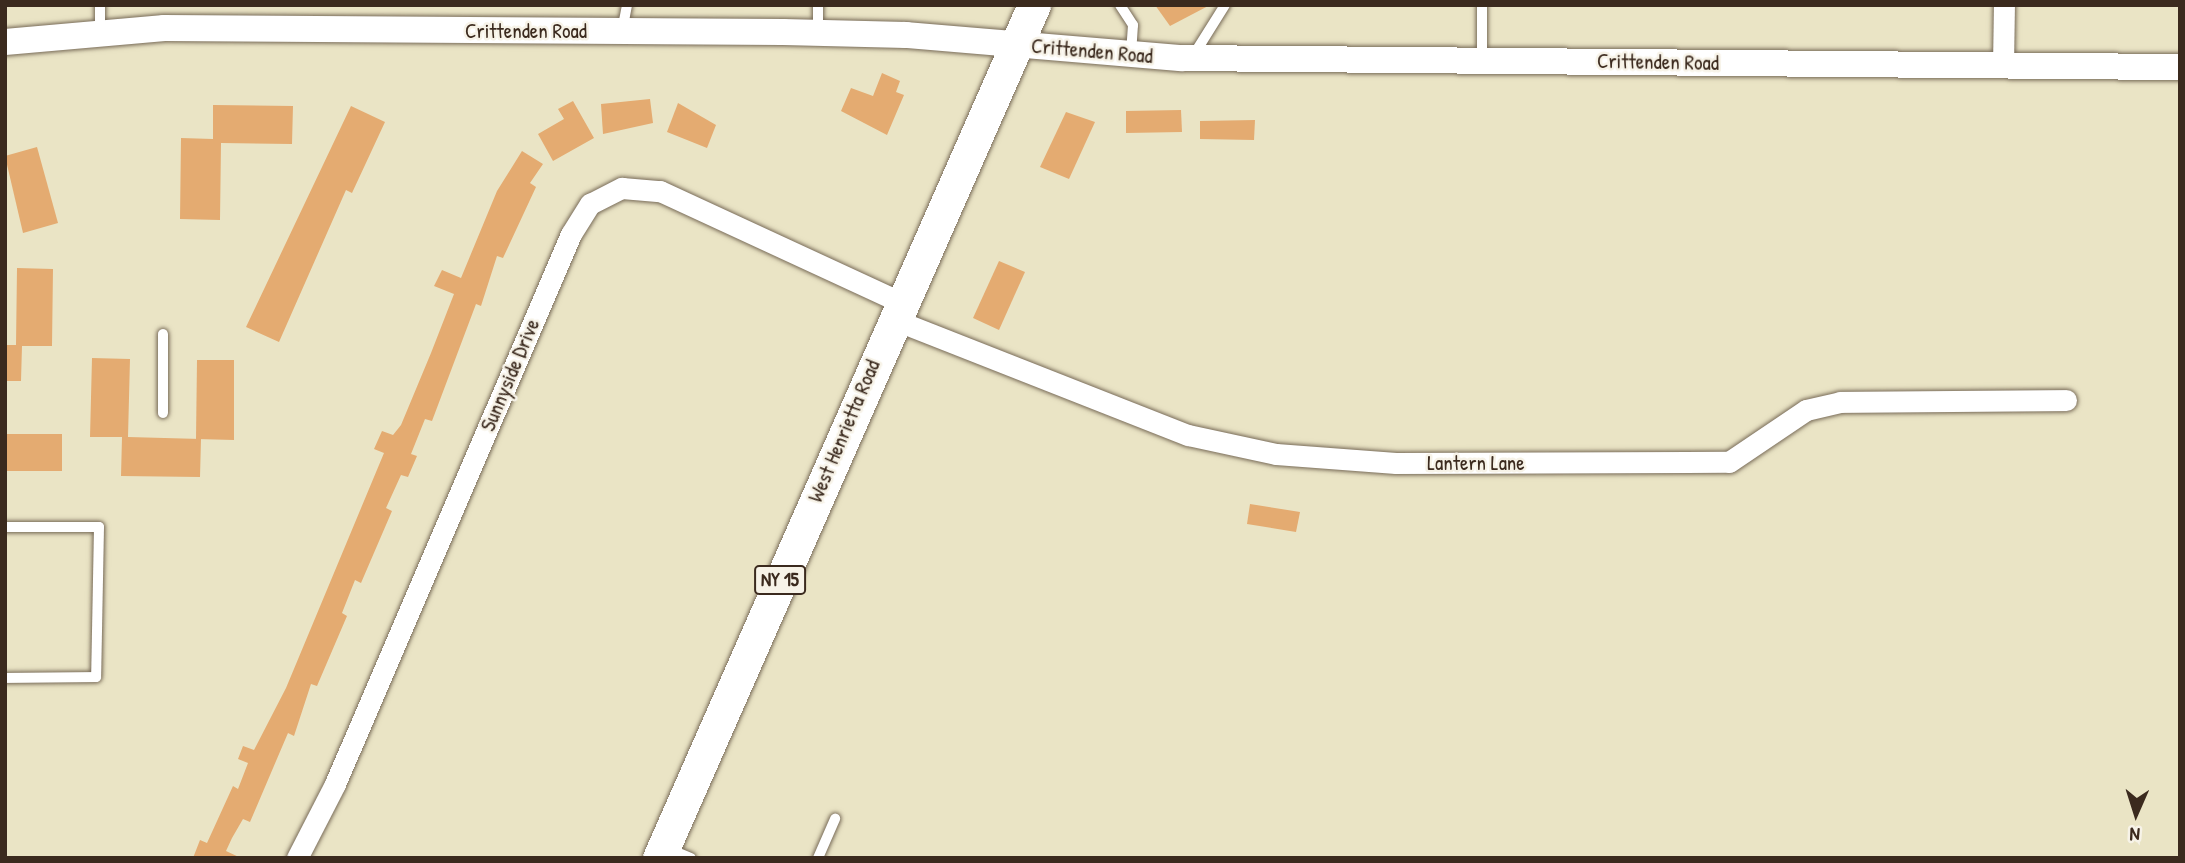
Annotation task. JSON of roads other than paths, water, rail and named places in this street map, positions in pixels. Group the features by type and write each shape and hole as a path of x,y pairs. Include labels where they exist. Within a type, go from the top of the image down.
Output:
{"main road":[{"name":"West Henrietta Road","path":"671,854 897,310 1034,5"}],"street":[{"path":"2003,66 2004,5"},
{"name":"Crittenden Road","path":"5,42 100,18 622,32 818,33 1017,44 1131,57 2180,67"},
{"name":"Sunnyside Drive","path":"297,858 335,784 571,234 590,204 622,188 660,191 897,310"},
{"name":"Lantern Lane","path":"897,310 1188,435 1276,454 1396,463 1729,463 1806,410 1840,402 2066,400"}],"lane":[{"path":"622,32 627,5"},
{"path":"818,5 818,33"},
{"path":"1120,5 1133,24 1131,57"},
{"path":"1192,58 1225,5"},
{"path":"1482,5 1482,61"},
{"path":"163,334 163,413"},
{"path":"5,527 99,527 96,677 5,678"},
{"path":"818,858 835,819"}]}
